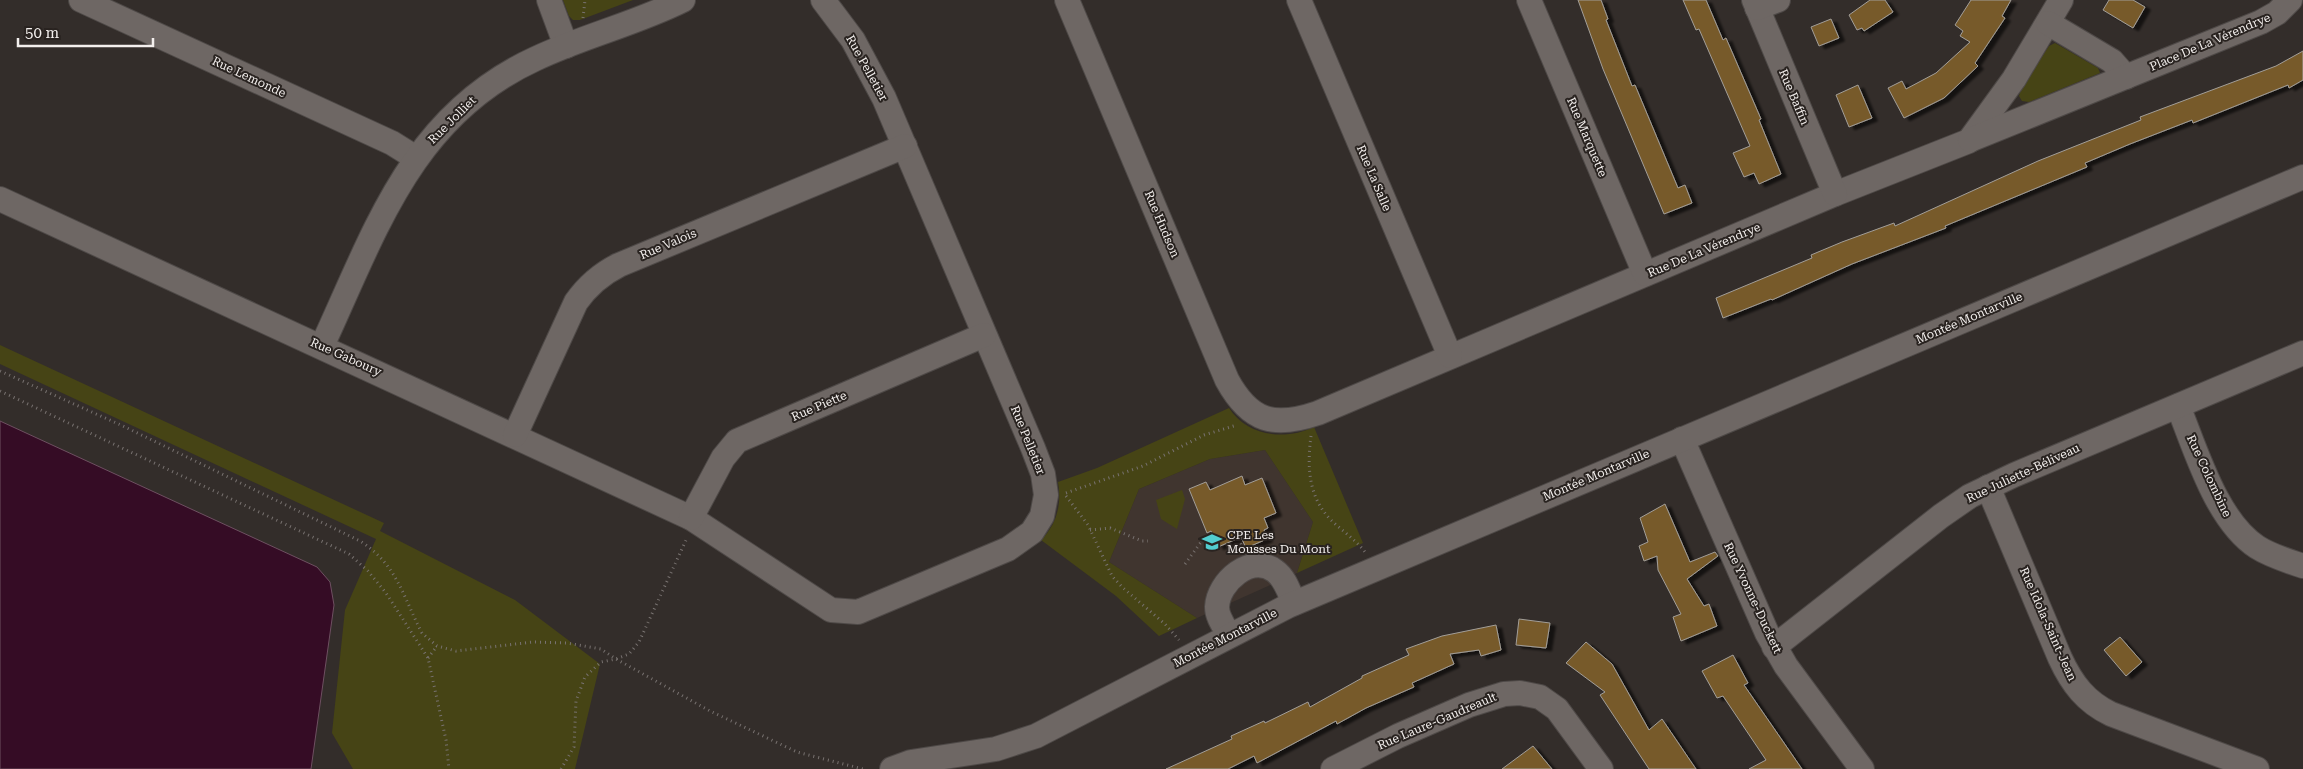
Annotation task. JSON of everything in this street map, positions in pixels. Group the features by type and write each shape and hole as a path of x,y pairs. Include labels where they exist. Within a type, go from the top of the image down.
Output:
{"street":[{"name":"Rue Lemonde","path":"81,0 392,143 416,158"},
{"path":"549,0 566,46"},
{"name":"Rue Jolliet","path":"322,346 385,210 416,158 448,121 482,90 534,59 635,22 683,0"},
{"name":"Rue Pelletier","path":"691,518 831,610 858,612 1014,546 1036,527 1055,495 1039,464 884,98 853,40 823,0"},
{"name":"Rue Hudson","path":"1067,0 1227,380 1240,401 1252,413"},
{"name":"Rue La Salle","path":"1299,0 1450,356"},
{"name":"Rue Marquette","path":"1529,0 1645,274"},
{"path":"1969,141 2014,79 2061,0"},
{"name":"Place De La Vérendrye","path":"1969,141 2271,18 2290,0"},
{"name":"Rue Baffin","path":"1763,3 1835,194"},
{"path":"2048,23 2112,61 2126,77"},
{"name":"Rue De La Vérendrye","path":"1252,413 1264,419 1283,422 1306,417 1835,194 1969,141"},
{"name":"Rue Valois","path":"515,435 576,302 602,274 619,265 905,146"},
{"name":"Montée Montarville","path":"892,769 911,762 996,749 1025,740 1060,725 1189,655 1294,603 2303,177"},
{"name":"Rue Gaboury","path":"0,199 515,435 691,518"},
{"name":"Rue Piette","path":"691,518 723,458 737,441 984,335"},
{"name":"Rue Juliette-Béliveau","path":"1774,647 1945,512 1988,487 2303,353"},
{"name":"Rue Colombine","path":"2178,406 2220,506 2232,525 2261,550 2303,566"},
{"name":"Rue Yvonne-Duckett","path":"1682,439 1750,599 1774,647 1862,769"},
{"name":"Rue Idola-Saint-Jean","path":"1988,487 2063,664 2080,692 2094,705 2111,714 2257,769"},
{"path":"1229,635 1220,620 1217,607 1222,589 1237,572 1256,567 1274,570 1285,583 1294,603"},
{"name":"Rue Laure-Gaudreault","path":"1333,769 1390,740 1476,702 1504,694 1520,693 1540,697 1557,709 1601,769"}],"path":[{"path":"584,21 585,0"},
{"path":"0,371 124,426 368,546 385,560 394,574 422,633 437,646 456,651 533,642 567,643 601,649 710,711 796,752 863,769"},
{"path":"0,390 349,554 368,571 386,593 428,658 446,740 450,769"},
{"path":"1189,655 1171,629 1122,587 1112,576 1090,530 1055,495 1143,466 1199,438 1240,424 1252,413"},
{"path":"1306,417 1311,436 1309,475 1314,494 1329,518 1365,551 1373,570"},
{"path":"561,769 574,748 576,702 585,677 601,662 629,654 639,642 689,535 691,518"},
{"path":"1090,530 1110,528 1142,541 1148,541"},
{"path":"1185,564 1204,538 1213,535"},
{"path":"428,658 437,646"}],"shaded area":[{"path":"563,0 633,0 580,20 573,20 569,16"},
{"path":"2055,43 2098,68 2100,73 2029,102 2022,101 2019,96 2021,89 2049,46"},
{"path":"0,345 384,523 380,531 515,600 600,664 575,769 353,769 332,733 345,610 376,539 0,364"},
{"path":"1229,408 1246,425 1267,433 1291,434 1314,427 1363,543 1297,573 1313,522 1265,450 1210,459 1139,489 1109,562 1197,618 1159,636 1116,596 1041,540 1051,527 1057,513 1059,506 1058,482 1097,468"},
{"path":"0,421 317,567 330,582 334,605 311,769 0,769"},
{"name":"CPE Les Mousses Du Mont","path":"1265,450 1313,522 1297,573 1197,618 1109,562 1139,489 1210,459"},
{"path":"1182,490 1185,499 1177,529 1161,519 1156,500"}],"building":[{"path":"1578,0 1601,0 1608,19 1606,20 1632,86 1635,85 1678,188 1685,185 1692,203 1664,214 1603,69"},
{"path":"1683,0 1706,0 1723,40 1726,38 1761,119 1759,120 1781,174 1759,184 1754,173 1744,177 1733,153 1750,146 1699,29 1696,30"},
{"path":"1870,0 1885,0 1893,12 1864,31 1862,28 1857,30 1849,15"},
{"path":"1971,0 2011,0 2002,16 2005,18 1975,63 1978,66 1944,98 1904,118 1888,88 1902,81 1906,89 1936,73 1970,42 1960,36 1963,31 1955,25"},
{"path":"2109,0 2133,0 2145,7 2133,28 2103,10"},
{"path":"1831,19 1839,38 1819,46 1811,27"},
{"path":"2303,51 2303,80 2289,88 2288,85 2193,123 2192,120 2130,144 2085,163 2087,167 1945,226 1946,228 1852,264 1772,300 1723,318 1716,298 1812,258 1811,255 1842,242 1894,223 1895,226 2038,161 2141,120 2140,117 2276,66"},
{"path":"1858,85 1872,118 1849,127 1836,95"},
{"path":"1242,476 1245,485 1262,478 1276,513 1264,518 1268,528 1264,530 1267,539 1246,548 1241,537 1218,547 1211,531 1207,533 1189,489 1206,482 1210,490"},
{"path":"1665,504 1690,562 1715,552 1718,556 1687,579 1704,606 1709,604 1717,626 1681,641 1673,617 1681,614 1658,570 1657,556 1644,561 1639,546 1648,542 1640,518"},
{"path":"1519,619 1550,623 1546,648 1516,645"},
{"path":"1496,625 1501,650 1481,656 1479,650 1450,654 1454,664 1412,683 1414,687 1366,708 1337,724 1336,721 1257,763 1254,756 1228,769 1166,769 1232,739 1231,736 1264,721 1265,723 1308,702 1310,707 1362,678 1362,676 1409,655 1406,649 1442,636"},
{"path":"2120,637 2142,662 2126,676 2104,650"},
{"path":"1586,642 1612,664 1649,730 1662,719 1696,769 1649,769 1600,695 1605,692 1566,663"},
{"path":"1733,655 1748,683 1744,685 1802,769 1749,769 1766,760 1723,696 1717,698 1702,671"},
{"path":"1533,746 1552,769 1502,769"}],"place":[{"name":"CPE Les Mousses Du Mont","path":"1212,542"}]}
